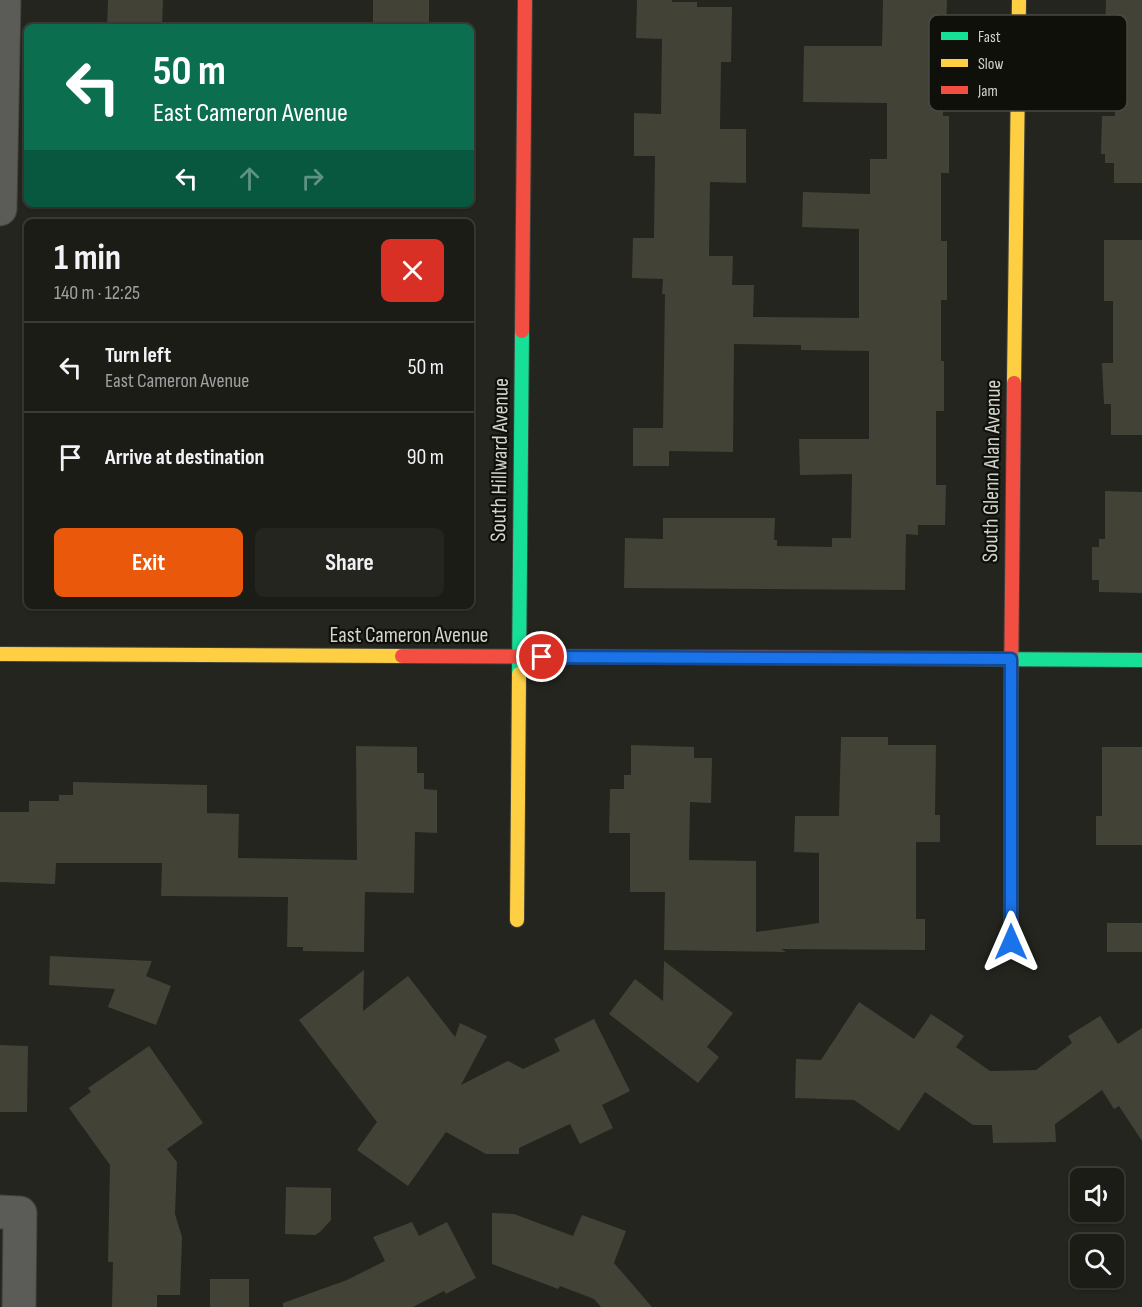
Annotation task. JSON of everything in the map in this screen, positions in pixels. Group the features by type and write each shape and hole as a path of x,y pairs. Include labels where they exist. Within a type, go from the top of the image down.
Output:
{"street":[{"path":"0,209 4,0"},
{"name":"South Hillward Avenue","path":"517,920 525,0"},
{"name":"South Glenn Alan Avenue","path":"1019,0 1019,15"},
{"name":"South Glenn Alan Avenue","path":"1011,942 1011,659 1018,111"},
{"name":"East Cameron Avenue","path":"0,654 1142,660"},
{"path":"10,1213 19,1307"}],"building":[{"path":"108,0 163,0 162,24 107,24"},
{"path":"373,0 429,0 429,24 373,24"},
{"path":"637,0 697,2 697,7 732,7 731,62 721,62 720,129 746,129 746,183 710,182 709,256 733,256 732,285 754,285 753,317 859,318 859,229 802,227 803,192 870,194 870,159 887,159 887,103 803,102 804,46 882,46 883,0 947,0 946,15 929,15 929,111 943,111 943,116 949,116 949,173 941,173 941,241 947,241 947,300 941,300 944,411 936,411 936,485 946,485 945,525 918,525 918,535 906,534 905,590 624,588 625,538 663,539 663,518 775,518 774,540 777,540 777,546 832,547 832,538 851,538 852,474 800,475 799,439 869,439 869,351 801,350 801,345 734,344 733,452 669,451 669,466 633,466 633,428 663,428 665,294 662,294 663,279 632,278 633,238 654,238 655,156 634,156 634,113 661,114 662,39 636,38"},
{"path":"1106,0 1142,0 1142,183 1114,183 1114,163 1105,163 1105,154 1101,154 1102,116 1115,116 1115,111 1127,111 1127,15 1106,15"},
{"path":"1104,240 1142,240 1142,435 1111,435 1111,404 1104,404 1102,363 1113,363 1113,301 1104,301"},
{"path":"1105,491 1142,492 1142,593 1099,592 1099,580 1092,580 1092,547 1099,547 1099,539 1105,539"},
{"path":"841,737 888,737 888,745 936,745 935,815 940,815 940,842 916,842 916,919 925,919 925,950 781,949 786,952 664,950 665,892 630,892 630,833 609,833 610,789 624,789 624,775 631,775 631,745 694,747 694,758 712,758 711,803 690,802 689,860 756,861 756,932 819,923 819,853 794,852 795,816 839,816"},
{"path":"356,746 417,747 417,773 424,773 424,789 437,790 437,833 415,832 414,893 365,892 364,952 303,951 303,947 287,947 288,897 161,896 162,863 56,863 55,884 0,882 0,812 29,812 29,801 59,801 59,795 73,795 73,782 207,785 207,813 239,814 238,858 357,860"},
{"path":"1102,747 1142,747 1142,845 1096,845 1096,816 1102,816"},
{"path":"1107,923 1142,923 1142,952 1107,952"},
{"path":"50,956 152,961 146,976 171,986 156,1025 108,1007 115,989 49,985"},
{"path":"664,961 733,1013 707,1047 719,1057 698,1083 609,1014 635,979 663,1001"},
{"path":"364,970 363,1011 408,976 455,1037 460,1023 487,1036 461,1085 508,1061 523,1069 560,1051 554,1039 594,1019 630,1091 602,1105 613,1128 580,1144 570,1124 519,1148 519,1154 486,1154 446,1132 408,1186 357,1150 377,1122 299,1020"},
{"path":"859,1002 914,1039 931,1014 964,1036 956,1047 990,1071 1036,1070 1072,1043 1068,1036 1100,1016 1118,1044 1142,1028 1142,1141 1119,1106 1114,1109 1102,1090 1055,1124 1056,1142 993,1143 992,1125 973,1125 925,1092 899,1131 854,1100 795,1098 796,1059 821,1060"},
{"path":"0,1045 28,1046 27,1112 0,1112"},
{"path":"149,1046 203,1123 167,1149 177,1162 175,1214 182,1237 180,1295 157,1295 157,1307 112,1307 113,1262 108,1262 110,1165 69,1108 91,1092 88,1088"},
{"path":"286,1187 331,1188 331,1220 320,1232 315,1235 285,1234"},
{"path":"492,1213 514,1214 573,1236 582,1215 626,1231 614,1263 652,1307 601,1307 594,1299 560,1286 558,1289 492,1264"},
{"path":"412,1222 419,1236 447,1222 476,1278 446,1294 444,1291 413,1307 283,1307 283,1303 347,1280 385,1261 373,1237"},
{"path":"210,1279 249,1279 249,1307 210,1307"}],"traffic: fast":[{"path":"519,674 522,331"},
{"path":"851,658 1142,660"}],"traffic: slow":[{"path":"1019,0 1019,15"},
{"path":"1014,383 1018,111"},
{"path":"0,654 402,656"},
{"path":"517,920 519,674"},
{"path":"1011,691 1011,942"}],"traffic: jam":[{"path":"522,331 525,0"},
{"path":"1011,691 1014,383"},
{"path":"402,656 851,658"}],"route":[{"path":"542,657 1011,659 1011,942"}]}
